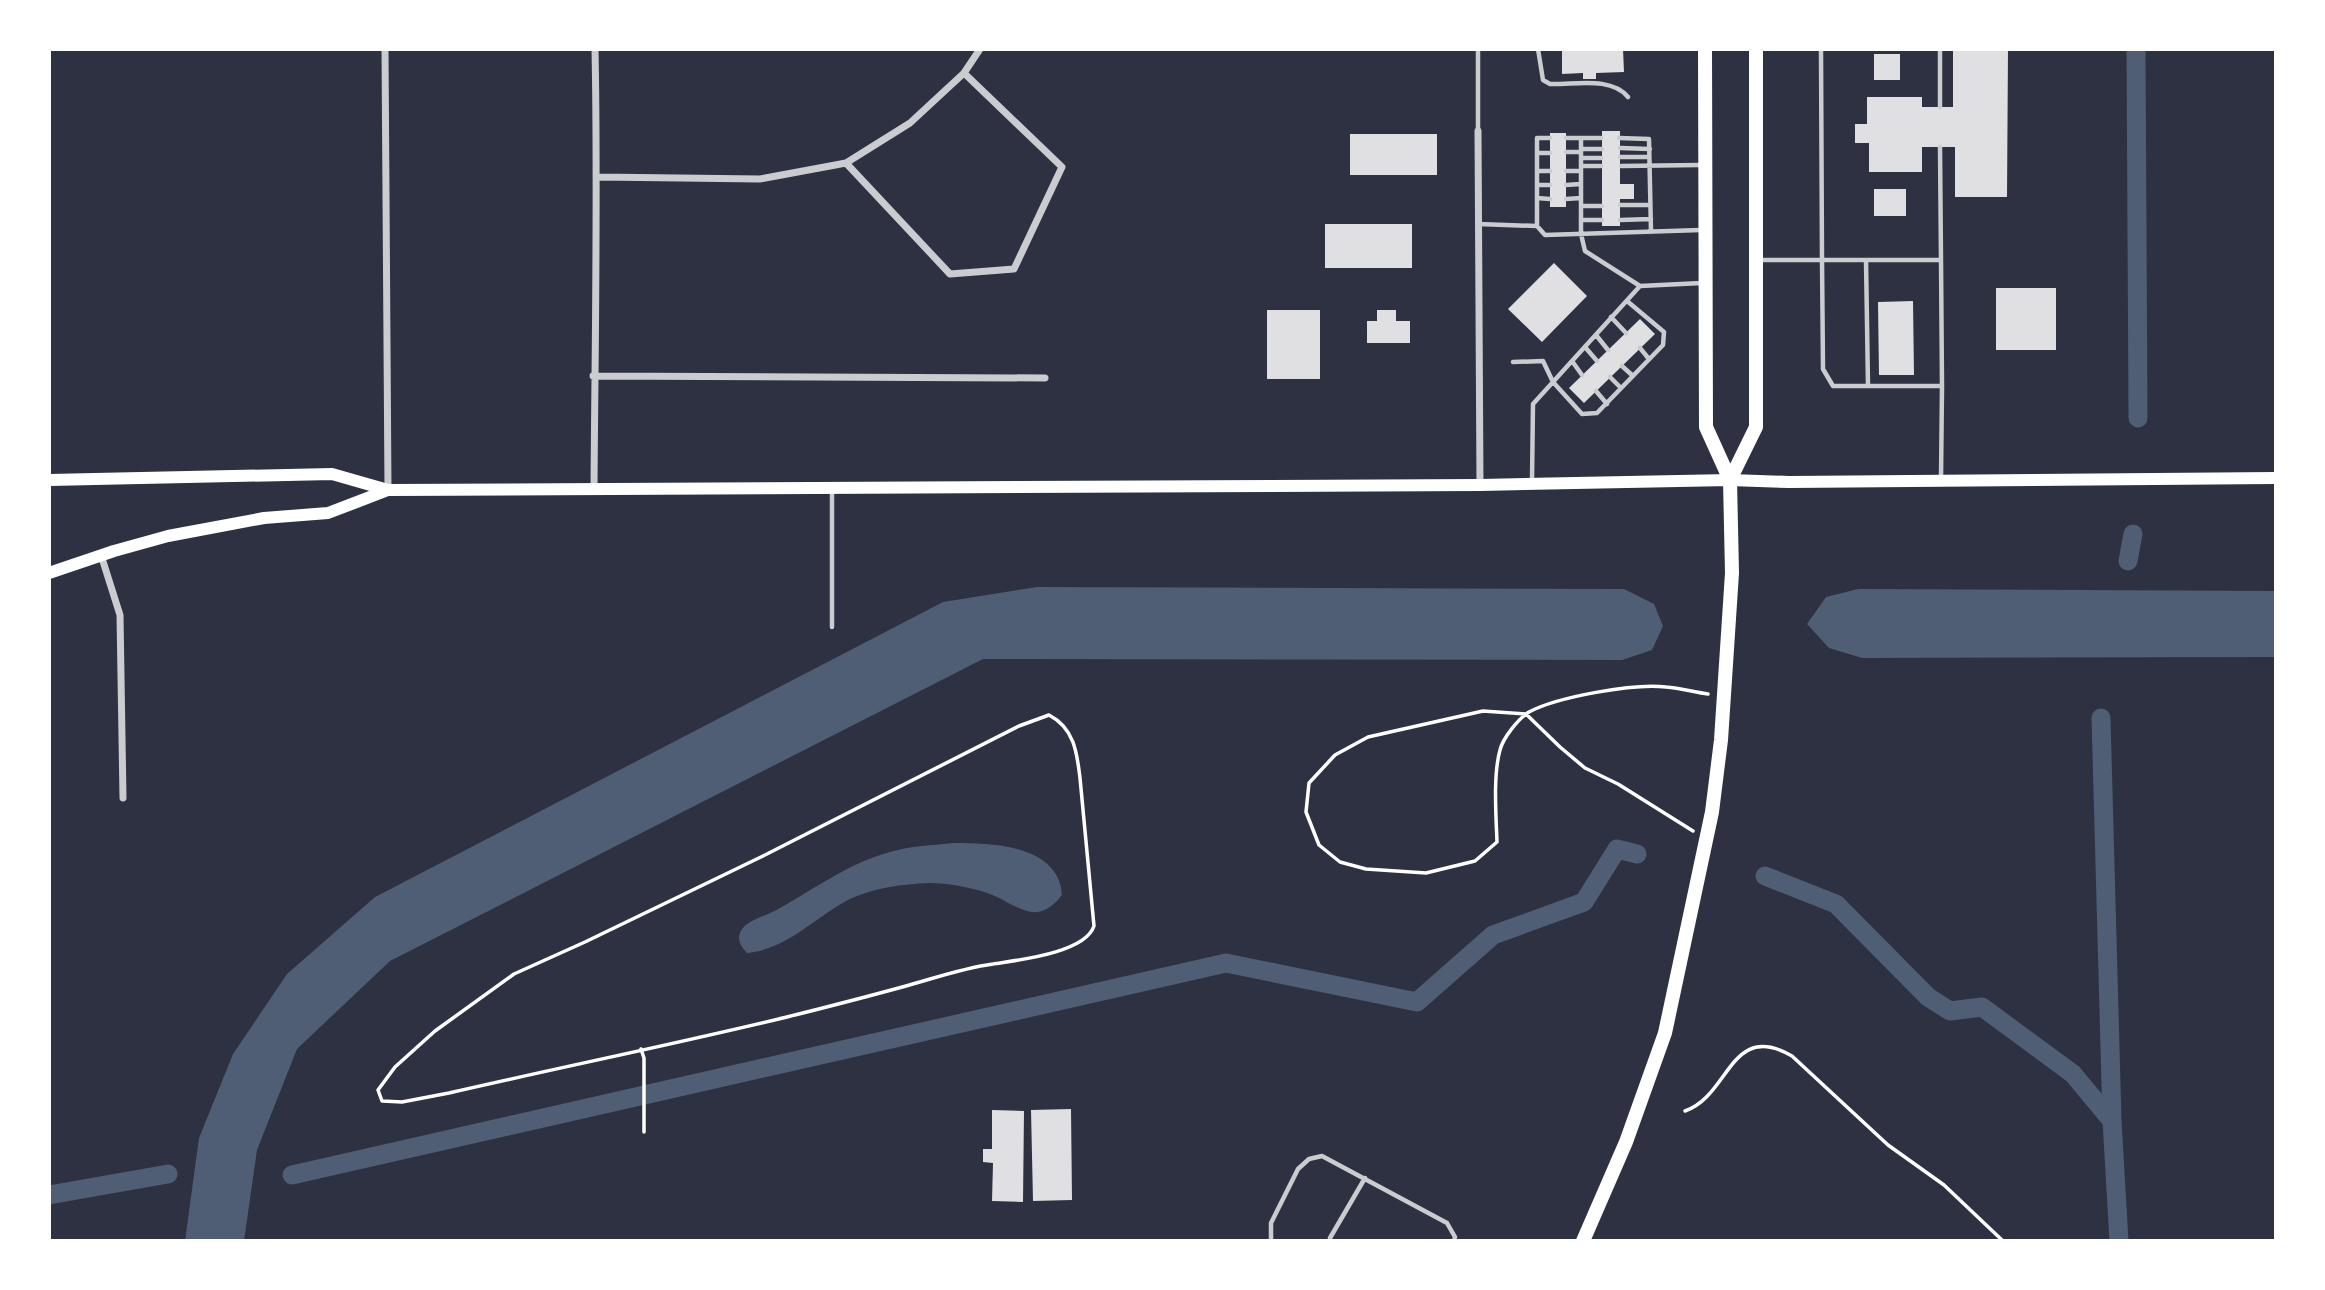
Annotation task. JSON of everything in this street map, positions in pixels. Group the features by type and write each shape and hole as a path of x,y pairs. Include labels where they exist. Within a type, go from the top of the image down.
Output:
{"main road":[{"path":"1583,1241 1626,1142 1665,1033 1707,840 1721,740 1732,573 1730,480 1706,426 1705,49"},
{"path":"1730,480 1756,426 1756,49"},
{"path":"49,480 332,474 388,490 2276,478"},
{"path":"49,573 101,555 204,528 264,518 328,513 388,490"}],"street":[{"path":"385,49 388,490"},
{"path":"594,488 593,376 598,177 595,49"},
{"path":"598,177 760,179 846,163 910,123 964,73 979,49"},
{"path":"846,163 950,274 1014,269 1062,167 964,73"},
{"path":"1478,131 1480,485"},
{"path":"593,376 1045,377"},
{"path":"101,555 120,615 123,798"}],"lane":[{"path":"1478,49 1478,131"},
{"path":"1538,49 1543,80 1550,83 1612,85 1622,89 1628,97"},
{"path":"1821,49 1823,369 1833,386 1942,386"},
{"path":"1940,49 1940,107"},
{"path":"1537,226 1537,138 1550,138"},
{"path":"1566,138 1601,138"},
{"path":"1581,138 1581,234 1585,251 1640,286 1706,283"},
{"path":"1619,138 1649,139 1651,232"},
{"path":"1940,147 1941,481"},
{"path":"1620,148 1650,149"},
{"path":"1581,153 1602,149"},
{"path":"1566,152 1601,158"},
{"path":"1537,153 1550,153"},
{"path":"1620,157 1649,157"},
{"path":"1620,166 1705,165"},
{"path":"1566,171 1601,166"},
{"path":"1537,171 1550,172"},
{"path":"1566,185 1581,184"},
{"path":"1537,185 1550,185"},
{"path":"1537,198 1550,199"},
{"path":"1566,199 1581,198"},
{"path":"1620,205 1650,205"},
{"path":"1581,206 1602,206"},
{"path":"1620,220 1651,219"},
{"path":"1581,220 1602,220"},
{"path":"1478,224 1537,226 1545,234 1706,230"},
{"path":"1756,260 1941,260"},
{"path":"1866,260 1868,386"},
{"path":"1532,484 1533,404 1640,286"},
{"path":"1513,362 1543,361 1553,382 1582,414 1597,413 1663,345 1664,332 1627,301"},
{"path":"1611,317 1626,333"},
{"path":"1596,335 1608,350"},
{"path":"1585,347 1597,361"},
{"path":"1640,348 1649,359"},
{"path":"1572,361 1582,375"},
{"path":"1622,366 1633,376"},
{"path":"1610,377 1621,388"},
{"path":"1596,391 1607,404"},
{"path":"832,489 832,627"},
{"path":"1271,1241 1271,1223 1298,1169 1309,1159 1322,1156 1447,1223 1455,1237 1454,1241"},
{"path":"1330,1238 1365,1178"}],"path":[{"path":"1707,840 1618,784 1585,768 1526,713 1483,711 1368,737 1335,755 1309,783 1306,811 1319,845 1340,862 1366,869 1426,873 1475,860 1497,842 1496,802 1500,749 1516,723 1526,713 1595,692 1664,686 1724,697"},
{"path":"1049,715 1070,734 1078,755 1094,915 1091,933 1086,939 1074,946 1030,958 959,970 870,996 641,1049 402,1102 382,1101 378,1090 395,1067 435,1031 514,974 763,856 1019,726 1049,715"},
{"path":"1685,1111 1697,1107 1737,1058 1749,1048 1759,1045 1778,1048 1792,1056 1888,1145 1944,1185 2003,1241"},
{"path":"641,1049 644,1058 644,1132"}],"water":[{"path":"1037,587 1624,589 1654,604 1663,626 1652,650 1622,660 983,659 390,961 297,1049 257,1150 244,1241 185,1241 199,1138 233,1054 287,974 375,897 943,602"},
{"path":"1858,589 2276,591 2276,657 1862,658 1829,648 1807,624 1826,597"},
{"path":"954,843 1005,846 1037,857 1049,866 1058,878 1062,895 1043,911 1034,912 1025,911 997,897 966,887 929,883 878,889 837,906 775,945 747,953 741,945 740,932 750,922 776,911 861,863 898,850"}],"building":[{"path":"1562,49 1623,49 1624,72 1596,73 1596,79 1583,79 1583,73 1562,74"},
{"path":"1953,49 2008,49 2007,197 1955,197 1955,147 1922,147 1922,172 1869,172 1869,143 1855,143 1855,124 1867,124 1867,97 1922,97 1922,107 1953,107"},
{"path":"1874,54 1900,54 1900,80 1874,80"},
{"path":"1602,131 1620,131 1620,184 1634,184 1634,199 1620,199 1620,226 1602,226"},
{"path":"1550,133 1566,133 1566,207 1550,207"},
{"path":"1350,134 1437,134 1437,175 1350,175"},
{"path":"1874,189 1906,189 1906,216 1874,216"},
{"path":"1325,224 1412,224 1412,268 1325,268"},
{"path":"1554,263 1587,296 1542,342 1508,309"},
{"path":"1996,288 2056,288 2056,350 1996,350"},
{"path":"1913,301 1914,375 1879,375 1878,302"},
{"path":"1267,310 1320,310 1320,379 1267,379"},
{"path":"1377,310 1396,310 1396,321 1410,321 1410,343 1367,343 1367,321 1377,321"},
{"path":"1640,319 1655,334 1584,403 1569,388"},
{"path":"1071,1109 1072,1200 1033,1201 1031,1110"},
{"path":"992,1110 1024,1111 1023,1202 992,1201 993,1163 983,1162 983,1149 992,1149"}],"waterway":[{"path":"2136,49 2138,418"},
{"path":"2128,561 2133,534"},
{"path":"2101,718 2112,1121"},
{"path":"292,1175 1226,963 1417,1002 1493,935 1584,902 1617,849 1637,854"},
{"path":"1765,876 1836,904 1928,997 1950,1011 1982,1007 2073,1074 2112,1121 2119,1241"},
{"path":"49,1195 168,1174"}]}
